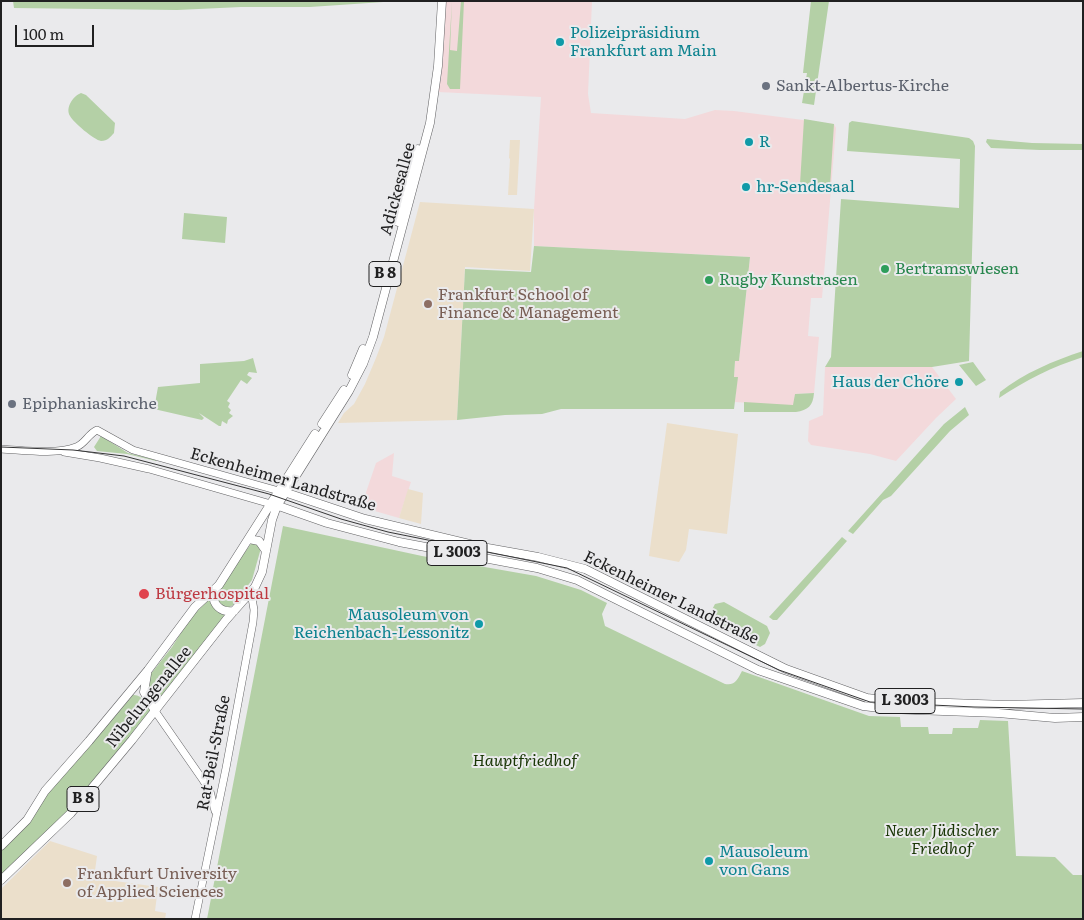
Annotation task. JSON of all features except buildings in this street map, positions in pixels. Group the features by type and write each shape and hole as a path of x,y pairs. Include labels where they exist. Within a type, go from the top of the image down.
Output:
{"main road":[{"name":"Adickesallee","path":"274,505 347,385 366,342 426,116 433,73 437,1"},
{"name":"Adickesallee","path":"282,491 349,391 363,364 373,337 430,123 438,66 442,1"},
{"name":"Eckenheimer Landstraße","path":"1,449 56,450 77,447 85,441 90,433 97,430 134,450 282,491 365,519 586,569 786,669 867,698 892,701 1007,705 1083,703"},
{"name":"Eckenheimer Landstraße","path":"56,450 149,469 274,505 327,523 400,542 537,568 577,580 758,670 863,706 1057,718 1083,717"},
{"name":"Nibelungenallee","path":"1,846 27,820 45,791 95,735 148,670 195,607 224,578 274,505"},
{"name":"Nibelungenallee","path":"1,880 70,813 156,711 251,592 258,582 266,551 274,505"},
{"path":"249,539 259,540 266,551"},
{"path":"212,591 214,601 218,607 224,611 234,612"},
{"name":"Rat-Beil-Straße","path":"195,919 253,622 254,610 251,592"},
{"path":"148,670 144,692 210,791 215,817"}],"shaded area":[{"path":"445,1 592,1 588,94 591,113 685,119 715,110 834,124 836,128 822,298 811,298 808,336 819,337 814,393 795,394 794,406 735,402 737,378 734,377 735,361 739,361 750,257 534,246 534,209 541,97 438,92 441,78"},
{"path":"510,140 520,140 517,195 508,195"},
{"name":"Frankfurt School of Finance & Management","path":"420,202 534,209 530,271 465,267 457,420 338,423 344,413 354,404 365,384 384,337"},
{"path":"825,367 932,367 956,399 896,461 870,454 811,445 808,441 809,421 823,415"},
{"path":"667,423 738,434 727,534 689,529 686,550 679,562 649,556"},
{"path":"394,453 392,476 411,482 399,518 361,507 376,463"},
{"path":"408,489 423,493 421,524 399,518"},
{"name":"Frankfurt University of Applied Sciences","path":"50,841 97,856 94,878 158,887 155,911 166,913 165,919 1,919 1,889"}],"green space":[{"path":"13,1 398,1 310,7 241,7 177,10 14,8"},
{"path":"452,1 450,50 457,51 461,1 464,1 460,89 450,89 447,84"},
{"path":"811,1 829,1 814,105 802,103 807,73 803,73"},
{"path":"81,93 86,95 115,123 114,133 107,140 101,141 94,138 70,116 69,106 75,97"},
{"path":"804,119 834,124 830,187 800,184"},
{"path":"852,121 969,138 973,141 975,146 969,361 932,367 825,367 831,357 841,199 959,208 960,159 847,151 849,123"},
{"path":"987,139 1032,143 1083,144 1083,150 991,148 986,142"},
{"path":"184,213 227,217 225,243 182,239"},
{"path":"534,246 750,257 739,361 735,361 734,377 738,377 734,409 561,409 542,414 505,415 457,420 465,269 531,272"},
{"path":"1083,351 1083,357 1040,374 999,398 1000,392 1029,373"},
{"path":"253,358 257,373 249,372 247,375 252,378 247,384 241,380 227,401 230,403 228,407 231,410 229,413 233,416 228,420 227,424 222,421 221,426 219,426 199,413 204,418 202,420 154,409 158,387 200,383 200,364 244,361"},
{"path":"973,362 986,380 976,386 959,365"},
{"path":"814,393 811,404 807,409 800,411 744,412 744,402 793,405 795,394"},
{"path":"965,407 969,415 950,431 891,496 883,500 853,534 848,531 944,424"},
{"path":"101,436 128,453 156,461 127,454 97,451 94,447"},
{"name":"Hauptfriedhof","path":"283,526 422,556 536,576 581,590 607,603 602,614 605,626 725,684 734,683 742,671 869,716 900,717 901,727 928,727 929,734 952,734 953,728 978,728 980,720 1008,721 1016,856 1055,857 1073,875 1083,875 1083,919 207,919"},
{"path":"842,537 847,541 777,620 769,617"},
{"path":"253,541 261,548 252,580 232,606 227,607 219,604 216,595 217,591"},
{"path":"210,599 215,609 228,613 159,702 152,700 147,690 150,675 172,647 191,617"},
{"path":"724,602 767,626 770,633 765,644 760,647 708,622 707,619 715,604"},
{"path":"133,695 142,698 152,712 75,805 1,877 1,850 31,820 47,794"}],"tram line":[{"path":"1,447 73,450 124,456 269,494 341,519 388,532 567,568 779,670 870,702 974,707 1083,709"}],"place":[{"name":"Polizeipräsidium Frankfurt am Main","path":"560,42"},
{"name":"Sankt-Albertus-Kirche","path":"766,86"},
{"name":"R","path":"749,142"},
{"name":"hr-Sendesaal","path":"746,187"},
{"name":"Bertramswiesen","path":"885,269"},
{"name":"Rugby Kunstrasen","path":"709,280"},
{"name":"Frankfurt School of Finance & Management","path":"428,304"},
{"name":"Haus der Chöre","path":"959,382"},
{"name":"Epiphaniaskirche","path":"12,404"},
{"name":"Bürgerhospital","path":"144,594"},
{"name":"Mausoleum von Reichenbach-Lessonitz","path":"479,624"},
{"name":"Mausoleum von Gans","path":"709,861"},
{"name":"Frankfurt University of Applied Sciences","path":"67,883"}],"park label":[{"name":"Neuer Jüdischer Friedhof","path":"942,840"}]}
